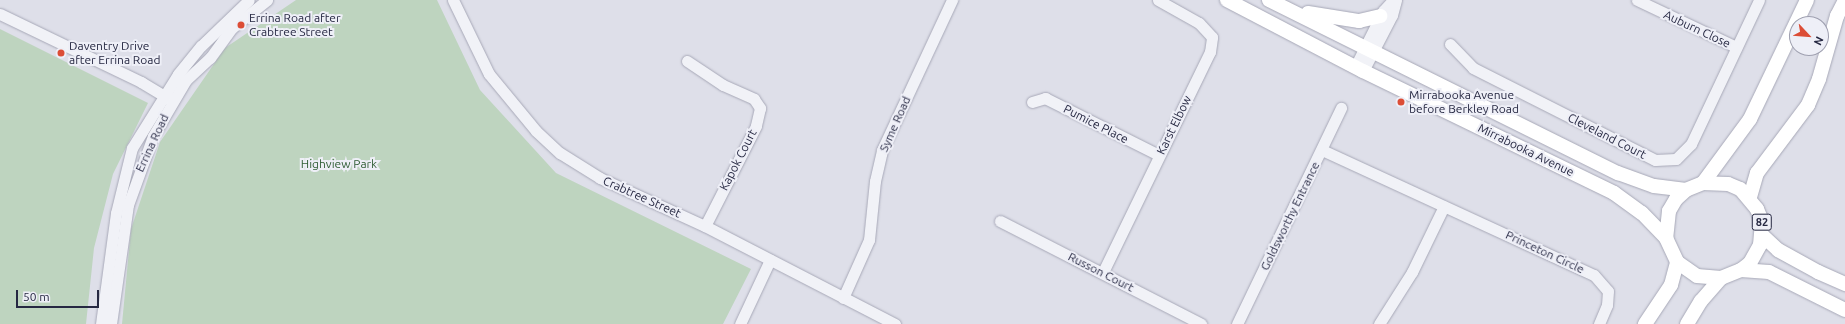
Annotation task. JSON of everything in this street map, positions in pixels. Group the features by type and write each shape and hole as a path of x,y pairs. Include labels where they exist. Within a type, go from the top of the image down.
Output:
{"main road":[{"name":"Mirrabooka Avenue","path":"1227,0 1359,69 1614,193 1642,213 1666,238"},
{"name":"Mirrabooka Avenue","path":"1269,0 1618,173 1654,186 1686,190"},
{"path":"1703,183 1750,119 1807,0"},
{"name":"82","path":"1750,197 1757,173 1808,104 1819,79 1837,16 1845,0"},
{"path":"1282,7 1317,16 1359,21 1380,16"},
{"name":"82","path":"1666,238 1669,211 1686,190 1703,183 1728,184 1750,197 1762,221 1762,235 1756,255 1742,270 1721,278 1697,276 1677,262"},
{"path":"1762,235 1778,250 1818,272 1845,284"},
{"path":"1645,324 1671,285 1677,262 1666,238"},
{"path":"1742,270 1769,272 1845,310"},
{"name":"82","path":"1687,324 1702,301 1721,278"}],"street":[{"name":"Errina Road","path":"101,324 116,214 132,148 168,99 201,46 249,0"},
{"name":"Errina Road","path":"111,324 128,205 145,152 168,99 210,58 232,28 267,0"},
{"name":"Crabtree Street","path":"453,0 489,74 536,131 560,153 600,178 705,226 895,324"},
{"name":"Syme Road","path":"843,298 869,240 875,181 882,150 952,0"},
{"name":"Karst Elbow","path":"1103,272 1210,52 1212,37 1199,23 1158,0"},
{"path":"1369,50 1380,16 1394,0"},
{"path":"1359,69 1369,50 1392,15 1394,0"},
{"name":"Auburn Close","path":"1637,0 1736,47"},
{"name":"Cleveland Court","path":"1450,44 1473,68 1655,160 1676,159 1691,144 1759,0"},
{"path":"0,14 141,82 168,99"},
{"name":"Kapok Court","path":"687,61 723,85 754,99 760,108 756,126 705,226"},
{"name":"Pumice Place","path":"1032,102 1045,98 1159,155"},
{"name":"Goldsworthy Entrance","path":"1237,324 1341,108"},
{"name":"Princeton Circle","path":"1322,150 1599,279 1608,291 1608,298 1599,324"},
{"path":"1379,324 1412,272 1444,206"},
{"name":"Russon Court","path":"1000,221 1103,272 1201,324"},
{"path":"740,324 770,260"}],"green space":[{"name":"Highview Park","path":"296,0 437,0 480,90 556,173 751,269 723,324 122,324 131,229 160,142 225,48"},
{"path":"0,29 148,103 113,174 94,248 86,324 0,324"}],"place":[{"name":"Errina Road after Crabtree Street","path":"241,25"},
{"name":"Daventry Drive after Errina Road","path":"61,53"},
{"name":"Mirrabooka Avenue before Berkley Road","path":"1401,102"}]}
